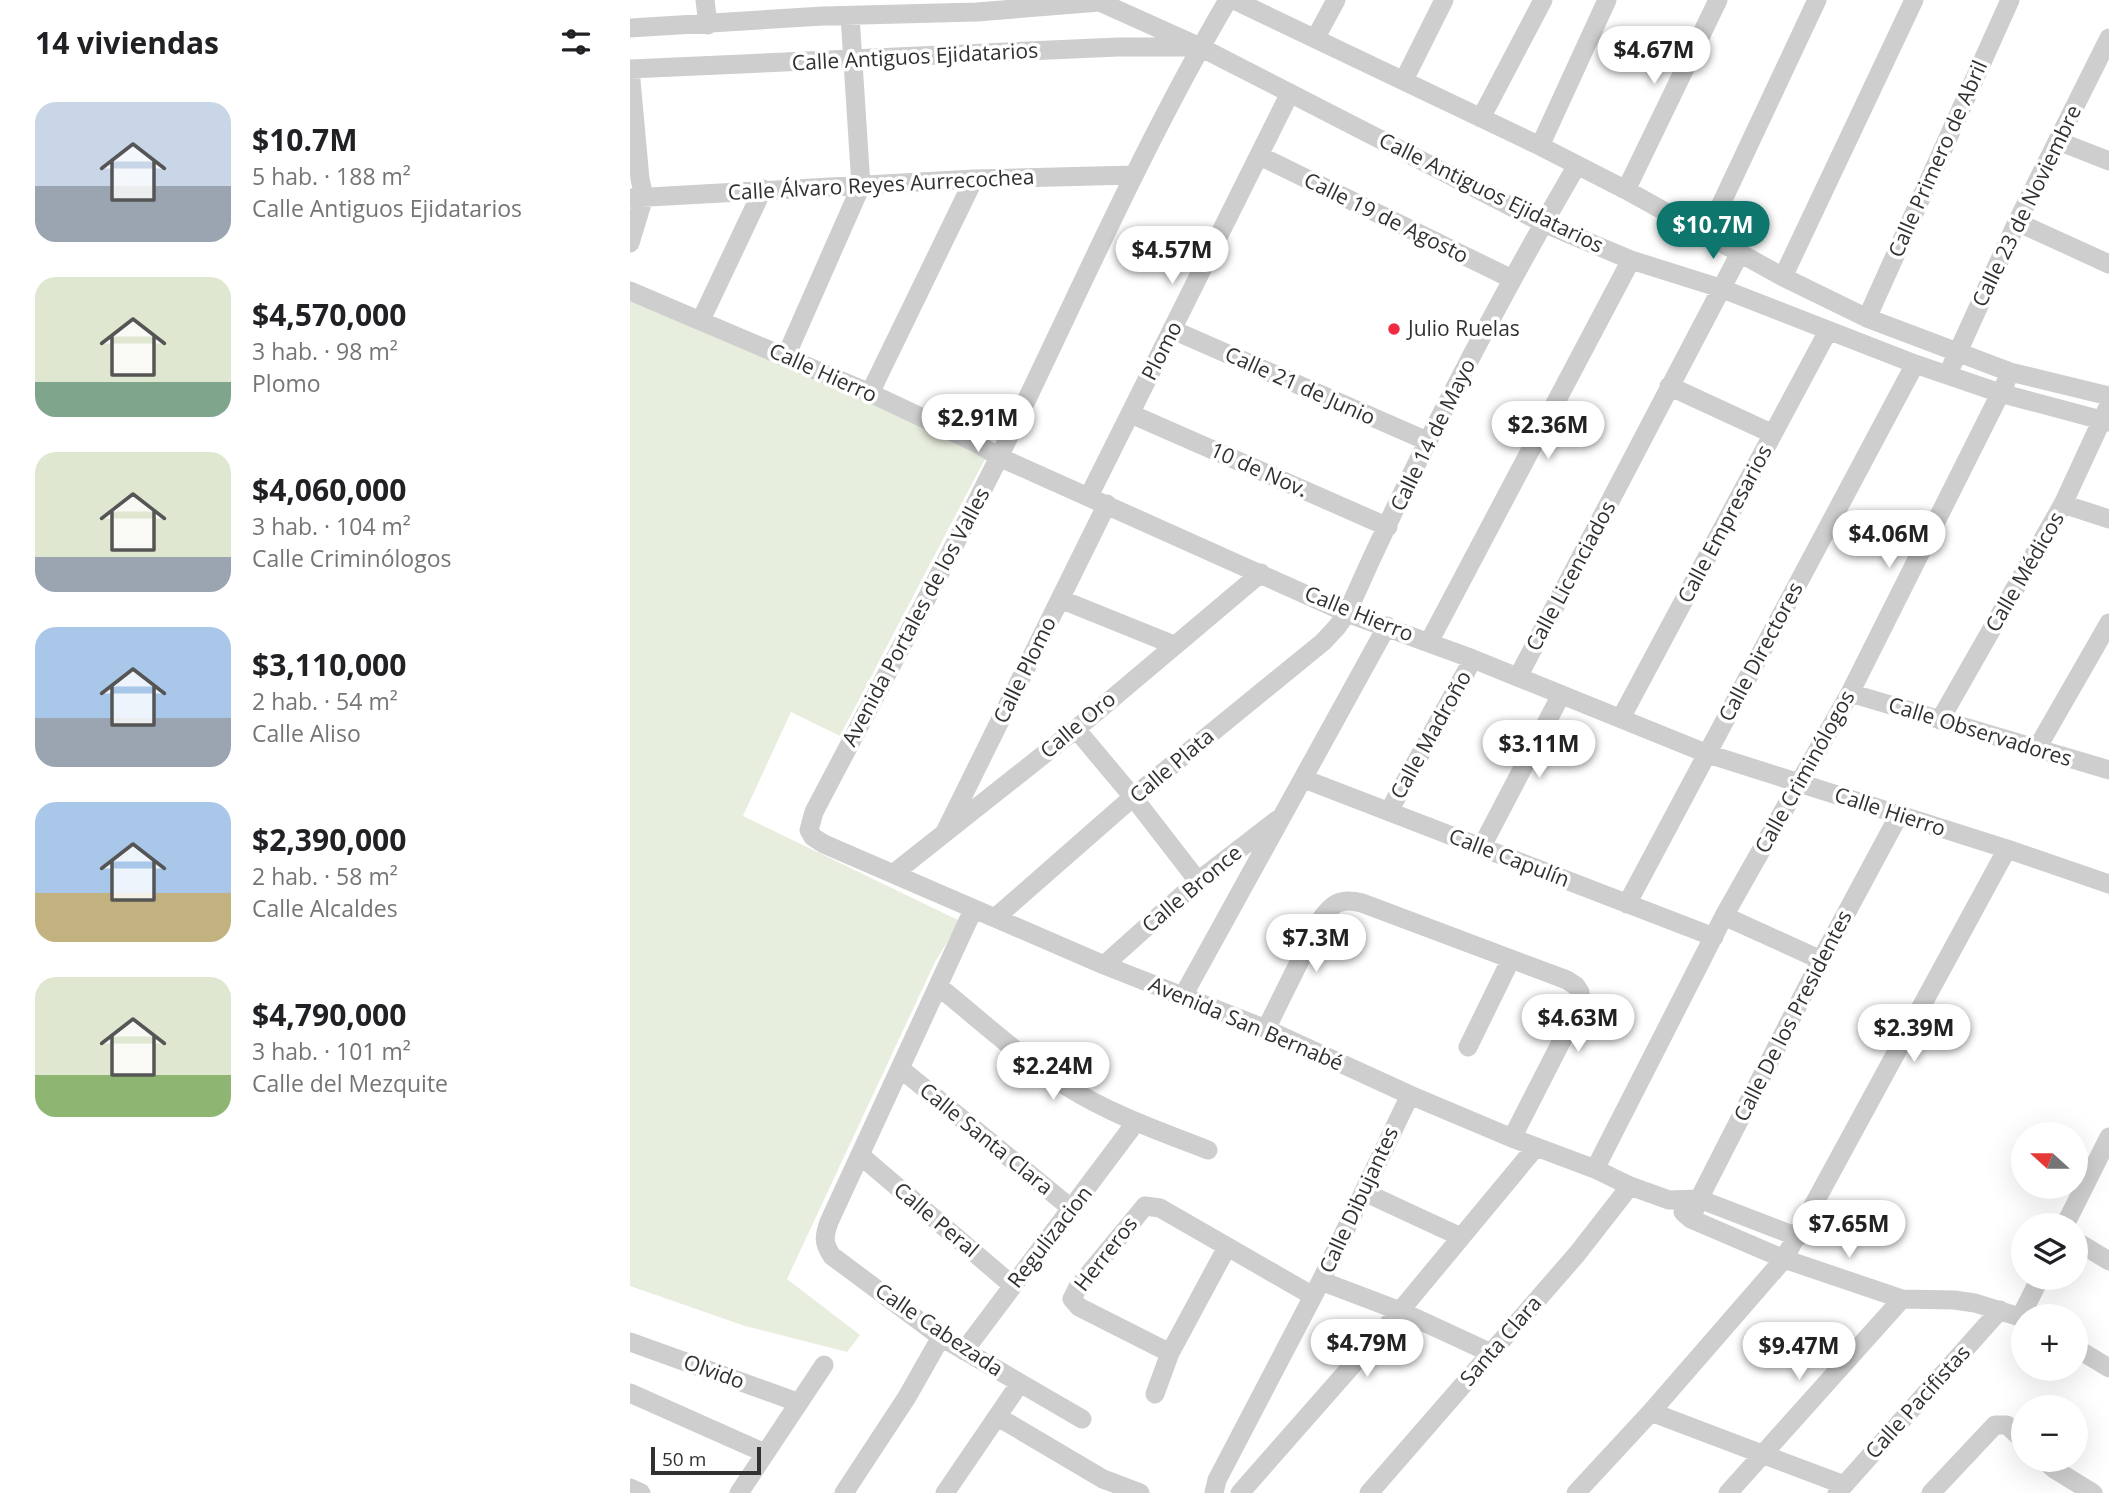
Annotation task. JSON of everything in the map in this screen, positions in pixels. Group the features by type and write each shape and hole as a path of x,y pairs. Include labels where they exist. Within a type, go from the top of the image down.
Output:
{"street":[{"path":"705,0 708,25"},
{"name":"Avenida Portales de los Valles","path":"824,844 814,837 810,830 814,812 999,457 1133,175 1200,47 1228,0"},
{"path":"1234,0 1540,146 1783,277 1867,317 2010,372 2109,396"},
{"path":"1315,39 1336,0"},
{"path":"1404,80 1444,0"},
{"path":"1481,118 1543,0"},
{"path":"1540,146 1607,0"},
{"path":"1626,190 1718,0"},
{"path":"1707,234 1817,0"},
{"path":"1783,277 1913,0"},
{"name":"Calle Primero de Abril","path":"1867,317 2010,0"},
{"name":"Calle Antiguos Ejidatarios","path":"630,28 708,25 822,8 850,16 978,6 1100,1 1200,47 1543,223 1631,260 1720,288 1914,364 2000,394 2107,415"},
{"path":"786,356 861,186 850,16"},
{"name":"Calle 23 de Noviembre","path":"1948,375 2017,222 2058,141 2104,60 2109,38"},
{"name":"Calle Antiguos Ejidatarios","path":"630,69 1118,47 1200,47"},
{"path":"630,69 640,179 630,243"},
{"name":"Plomo","path":"1098,500 1131,414 1290,93"},
{"path":"2058,141 2109,161"},
{"name":"Calle 19 de Agosto","path":"1260,156 1511,279"},
{"name":"Calle 14 de Mayo","path":"1347,612 1427,441 1511,279 1577,165"},
{"name":"Calle Álvaro Reyes Aurrecochea","path":"637,197 974,179 1133,175"},
{"path":"870,393 974,179"},
{"path":"701,320 762,189"},
{"path":"2017,222 2109,264"},
{"name":"Calle Licenciados","path":"1518,677 1740,253"},
{"path":"1429,642 1631,260"},
{"name":"Calle Hierro","path":"630,291 870,393 976,443 999,457 1347,612 1473,659 1707,754 2109,884"},
{"name":"Calle 21 de Junio","path":"1172,330 1427,441"},
{"name":"Calle Empresarios","path":"1621,718 1828,331"},
{"name":"Calle Directores","path":"1627,904 1914,364"},
{"name":"Calle Criminólogos","path":"1595,1169 1724,916 1850,693 2010,372"},
{"path":"1669,386 1773,434"},
{"name":"10 de Nov.","path":"1131,414 1388,527"},
{"name":"Calle Médicos","path":"1940,720 2063,504 2107,415"},
{"name":"Calle Plomo","path":"944,835 1060,599 1098,500"},
{"path":"2063,504 2109,519"},
{"name":"Calle Oro","path":"893,874 1076,729 1261,573"},
{"path":"1060,599 1174,645"},
{"name":"Calle Plata","path":"995,918 1133,797 1323,642 1347,612"},
{"path":"2036,750 2109,623"},
{"name":"Calle Bronce","path":"1183,996 1387,626"},
{"name":"Calle Madroño","path":"1389,811 1473,659"},
{"name":"Calle Observadores","path":"1850,693 2109,770"},
{"path":"1482,846 1561,695"},
{"path":"1076,729 1198,881"},
{"name":"Calle Capulín","path":"1304,779 1714,937"},
{"name":"Calle Bronce","path":"1104,965 1198,881 1283,815"},
{"name":"Calle De los Presidentes","path":"1691,1219 1821,960 1899,815"},
{"name":"Avenida San Bernabé","path":"824,844 973,910 1266,1030 1512,1138 1595,1169 1630,1186 1670,1200 1699,1199 1798,1237"},
{"path":"1576,1493 1651,1412 1784,1259 2007,849"},
{"path":"1266,1030 1319,922 1328,908 1339,901 1362,903 1567,980 1580,992 1576,1013 1512,1138"},
{"path":"860,1156 973,910"},
{"path":"1724,916 1821,960"},
{"path":"1468,1047 1511,959"},
{"path":"938,986 1056,1079 1094,1102 1136,1122 1208,1150"},
{"name":"Calle Santa Clara","path":"901,1069 1072,1209"},
{"name":"Calle Dibujantes","path":"1214,1493 1217,1480 1317,1288 1410,1094"},
{"name":"Regulizacion","path":"964,1352 1136,1122"},
{"path":"2072,1213 2107,1145"},
{"path":"1240,1493 1400,1311 1536,1147"},
{"name":"Calle Cabezada","path":"860,1156 824,1236 825,1245 832,1256 964,1352 1082,1419"},
{"name":"Calle Peral","path":"860,1156 1012,1285"},
{"name":"Santa Clara","path":"1369,1493 1577,1254 1630,1186"},
{"path":"1364,1192 1461,1237"},
{"name":"Avenida San Bernabé","path":"1670,1200 1691,1219 1784,1259 1902,1299 1954,1300 2011,1314"},
{"name":"Herreros","path":"1170,1353 1079,1307 1072,1299 1074,1293 1145,1206 1160,1208 1227,1247 1317,1288 1400,1311 1491,1353"},
{"path":"1155,1394 1170,1353 1227,1247"},
{"path":"2088,1248 2109,1261"},
{"path":"1728,1493 1761,1453 1902,1299"},
{"name":"Calle Pacifistas","path":"1840,1489 2000,1310"},
{"path":"844,1493 907,1396 941,1337"},
{"name":"Olvido","path":"630,1342 797,1402"},
{"path":"2088,1355 2109,1367"},
{"path":"739,1493 824,1365"},
{"path":"945,1493 1020,1383"},
{"path":"630,1393 765,1453"},
{"path":"1651,1412 1761,1453 1840,1489"},
{"path":"998,1417 1098,1486 1140,1493"},
{"path":"1931,1493 1995,1424 2007,1424 2011,1428"},
{"path":"2059,1472 2093,1493"},
{"path":"630,1488 641,1493"}],"green space":[{"path":"630,292 939,433 985,459 840,736 791,712 743,816 960,921 935,962 787,1279 860,1335 847,1352 745,1326 630,1286"}],"place":[{"name":"Julio Ruelas","path":"1394,329"}]}
